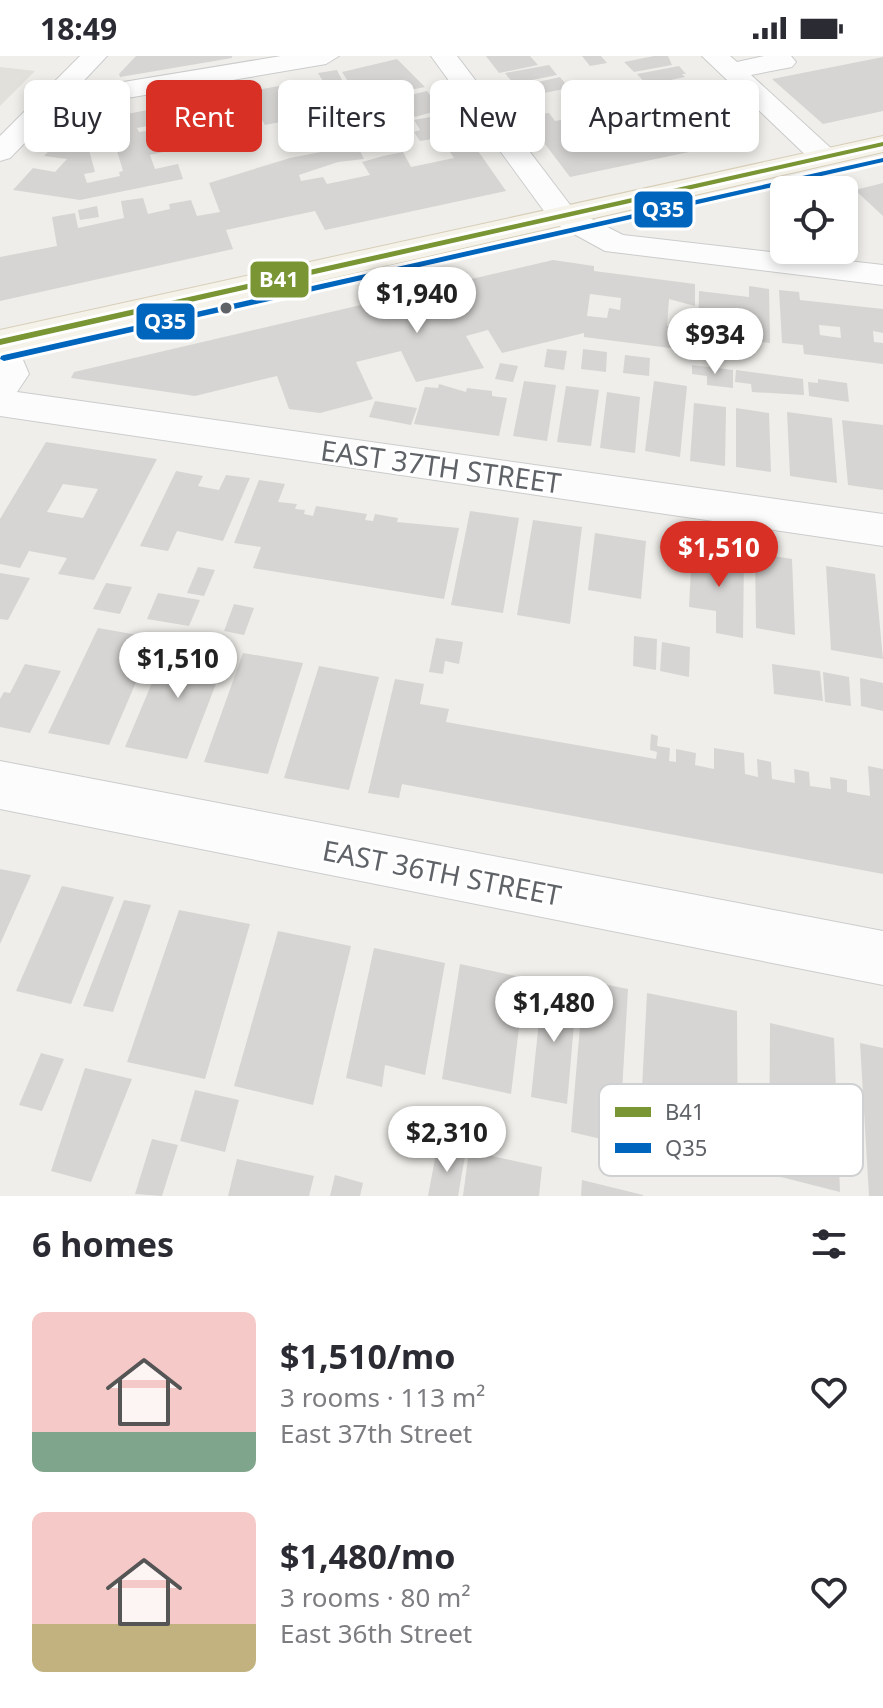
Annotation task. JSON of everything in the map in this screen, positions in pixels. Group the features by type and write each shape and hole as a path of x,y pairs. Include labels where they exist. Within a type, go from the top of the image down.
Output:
{"main road":[{"path":"0,342 883,144"}],"street":[{"path":"130,89 326,56"},
{"path":"444,56 563,216 616,244 883,275"},
{"path":"723,64 783,62 777,56"},
{"path":"61,58 91,59"},
{"path":"70,80 91,59"},
{"path":"723,64 824,157"},
{"path":"0,152 24,128"},
{"path":"0,342 11,374 0,390"},
{"name":"EAST 37TH STREET","path":"0,403 883,530"},
{"name":"EAST 36TH STREET","path":"0,785 883,958"}],"shaded area":[{"path":"0,67 35,71 24,80 0,106"}],"building":[{"path":"136,56 232,58 120,77 119,74"},
{"path":"486,56 530,56 538,65 499,73"},
{"path":"582,56 601,56 607,63 590,66"},
{"path":"668,56 672,65 634,72 624,62"},
{"path":"883,57 883,111 823,124 772,79"},
{"path":"397,59 425,87 414,89 414,80 347,80 342,72"},
{"path":"549,65 557,75 510,80 505,73"},
{"path":"679,66 686,74 682,74 685,77 671,80 642,80 637,74"},
{"path":"337,70 342,80 322,80 318,73"},
{"path":"560,77 561,90 545,93 545,80"},
{"path":"278,86 278,122 265,125 262,120 262,89"},
{"path":"427,91 430,113 415,117 414,94"},
{"path":"146,110 146,126 137,128 139,132 146,131 146,152 164,152 150,155 155,169 178,164 183,179 80,200 13,190 33,168 55,172 67,159 44,156 48,152 90,152 95,172 84,174 87,183 120,176 119,172 123,171 117,152 130,152 130,113"},
{"path":"545,113 549,113 555,121 561,120 561,152 689,152 570,177 545,144"},
{"path":"430,117 430,139 420,141 414,132 420,130 414,120"},
{"path":"321,152 360,152 364,159 338,162 299,175 301,181 323,177 327,184 370,175 362,162 403,152 411,167 454,158 450,152 479,152 506,191 325,230 315,211 226,230 233,249 0,301 0,257 57,246 52,217 75,213 78,228 124,218 121,201 143,198 148,214 170,209 169,204 191,200 197,216 220,212 209,183 290,158"},
{"path":"883,183 883,216 858,193 858,189"},
{"path":"97,206 99,217 80,220 78,210"},
{"path":"553,260 594,266 594,271 695,284 695,306 669,299 667,326 693,329 693,351 584,337 584,333 502,353 488,330 466,336 484,368 416,382 401,351 356,362 373,399 320,413 289,409 277,376 195,396 71,378 74,372","holes":["590,294 621,298 620,310 609,308 607,318 587,316"]},
{"path":"749,286 769,289 770,343 698,333 699,291 749,297"},
{"path":"779,290 799,292 800,300 883,309 883,333 873,331 874,342 883,343 883,364 804,354 803,345 782,343","holes":["819,325 840,327 841,338 820,335"]},
{"path":"547,349 567,351 564,370 544,367"},
{"path":"583,349 607,352 606,372 581,369"},
{"path":"625,355 650,358 649,376 623,373"},
{"path":"500,363 518,366 513,382 495,379"},
{"path":"692,365 733,370 733,388 707,385 707,376 692,374"},
{"path":"736,370 803,379 804,395 752,392 751,384 735,382"},
{"path":"818,379 847,383 849,402 809,396 808,382 818,383"},
{"path":"524,381 556,385 547,441 513,436"},
{"path":"654,381 687,386 680,457 645,451"},
{"path":"439,384 466,392 467,388 492,391 492,396 507,398 499,436 414,424 425,387 438,388"},
{"path":"566,386 599,390 591,446 557,442"},
{"path":"607,392 640,397 635,453 600,448"},
{"path":"375,401 417,408 411,425 369,417"},
{"path":"694,403 726,407 725,466 690,461"},
{"path":"736,408 769,413 771,472 736,467"},
{"path":"787,412 832,418 837,483 790,476"},
{"path":"842,420 883,425 883,490 848,485"},
{"path":"46,442 157,459 94,580 58,574 67,558 29,551 20,568 0,564 0,519","holes":["63,484 98,489 83,518 47,512"]},
{"path":"176,471 203,476 198,486 219,490 226,475 250,478 223,541 177,531 168,551 140,546"},
{"path":"259,480 285,484 278,502 297,504 295,509 305,510 304,514 313,516 316,506 367,514 365,520 373,521 375,514 398,518 397,522 459,528 444,599 253,568 261,547 234,543"},
{"path":"470,511 519,518 503,613 451,605"},
{"path":"533,520 582,527 570,624 517,615"},
{"path":"595,533 646,541 641,599 588,590"},
{"path":"692,548 744,556 743,638 716,633 716,611 689,607"},
{"path":"755,553 792,559 795,635 756,628"},
{"path":"826,566 875,574 883,659 831,650"},
{"path":"198,567 215,570 204,596 187,593"},
{"path":"0,573 30,578 8,620 0,619"},
{"path":"106,583 132,587 120,614 93,609"},
{"path":"158,593 200,600 189,626 147,619"},
{"path":"234,604 254,608 244,635 224,631"},
{"path":"98,628 155,638 109,745 48,733"},
{"path":"634,636 657,639 656,670 633,666"},
{"path":"436,638 463,642 459,664 445,661 443,674 429,672"},
{"path":"170,640 229,650 187,759 125,747"},
{"path":"662,642 690,647 689,677 660,671"},
{"path":"243,653 303,663 268,774 204,762"},
{"path":"25,664 61,671 30,733 0,727 0,699 4,692 10,693"},
{"path":"772,664 820,671 823,701 774,694"},
{"path":"319,666 379,677 349,790 284,778"},
{"path":"823,672 849,677 851,706 825,702"},
{"path":"860,678 883,683 883,711 861,706"},
{"path":"395,679 424,684 420,704 449,709 446,722 656,759 657,752 650,750 651,734 658,736 657,746 670,748 669,761 676,762 676,749 696,753 695,765 714,769 714,748 744,753 745,774 758,777 757,759 771,762 772,779 795,783 794,769 809,772 810,786 831,789 830,777 847,780 847,792 870,796 868,766 883,769 883,874 402,784 399,798 368,793"},
{"path":"0,869 31,875 0,944"},
{"path":"62,886 114,897 71,1004 16,991"},
{"path":"124,900 151,905 113,1012 83,1006"},
{"path":"179,910 250,924 205,1079 127,1062"},
{"path":"278,931 351,946 313,1105 234,1086"},
{"path":"374,948 445,963 425,1075 385,1065 382,1087 346,1078"},
{"path":"460,964 525,978 511,1094 442,1079"},
{"path":"584,980 628,989 622,1084 599,1084 599,1138 571,1132"},
{"path":"543,983 577,990 567,1104 531,1097"},
{"path":"647,993 737,1011 737,1084 642,1084"},
{"path":"770,1023 834,1038 836,1084 770,1084"},
{"path":"860,1043 883,1048 883,1196 869,1196"},
{"path":"41,1053 64,1059 42,1111 19,1105"},
{"path":"85,1068 132,1079 91,1182 51,1171"},
{"path":"195,1090 239,1100 225,1152 180,1141"},
{"path":"152,1139 178,1145 162,1196 135,1194"},
{"path":"437,1148 465,1156 458,1196 428,1196"},
{"path":"469,1151 542,1167 539,1196 463,1196"},
{"path":"237,1159 314,1176 309,1196 228,1196"},
{"path":"335,1175 363,1183 360,1196 330,1196"},
{"path":"777,1176 839,1176 840,1192"},
{"path":"582,1180 643,1195 643,1196 581,1196"}],"transit line":[{"name":"B41","path":"0,342 883,144"},
{"name":"Q35","path":"4,358 883,160"}]}
